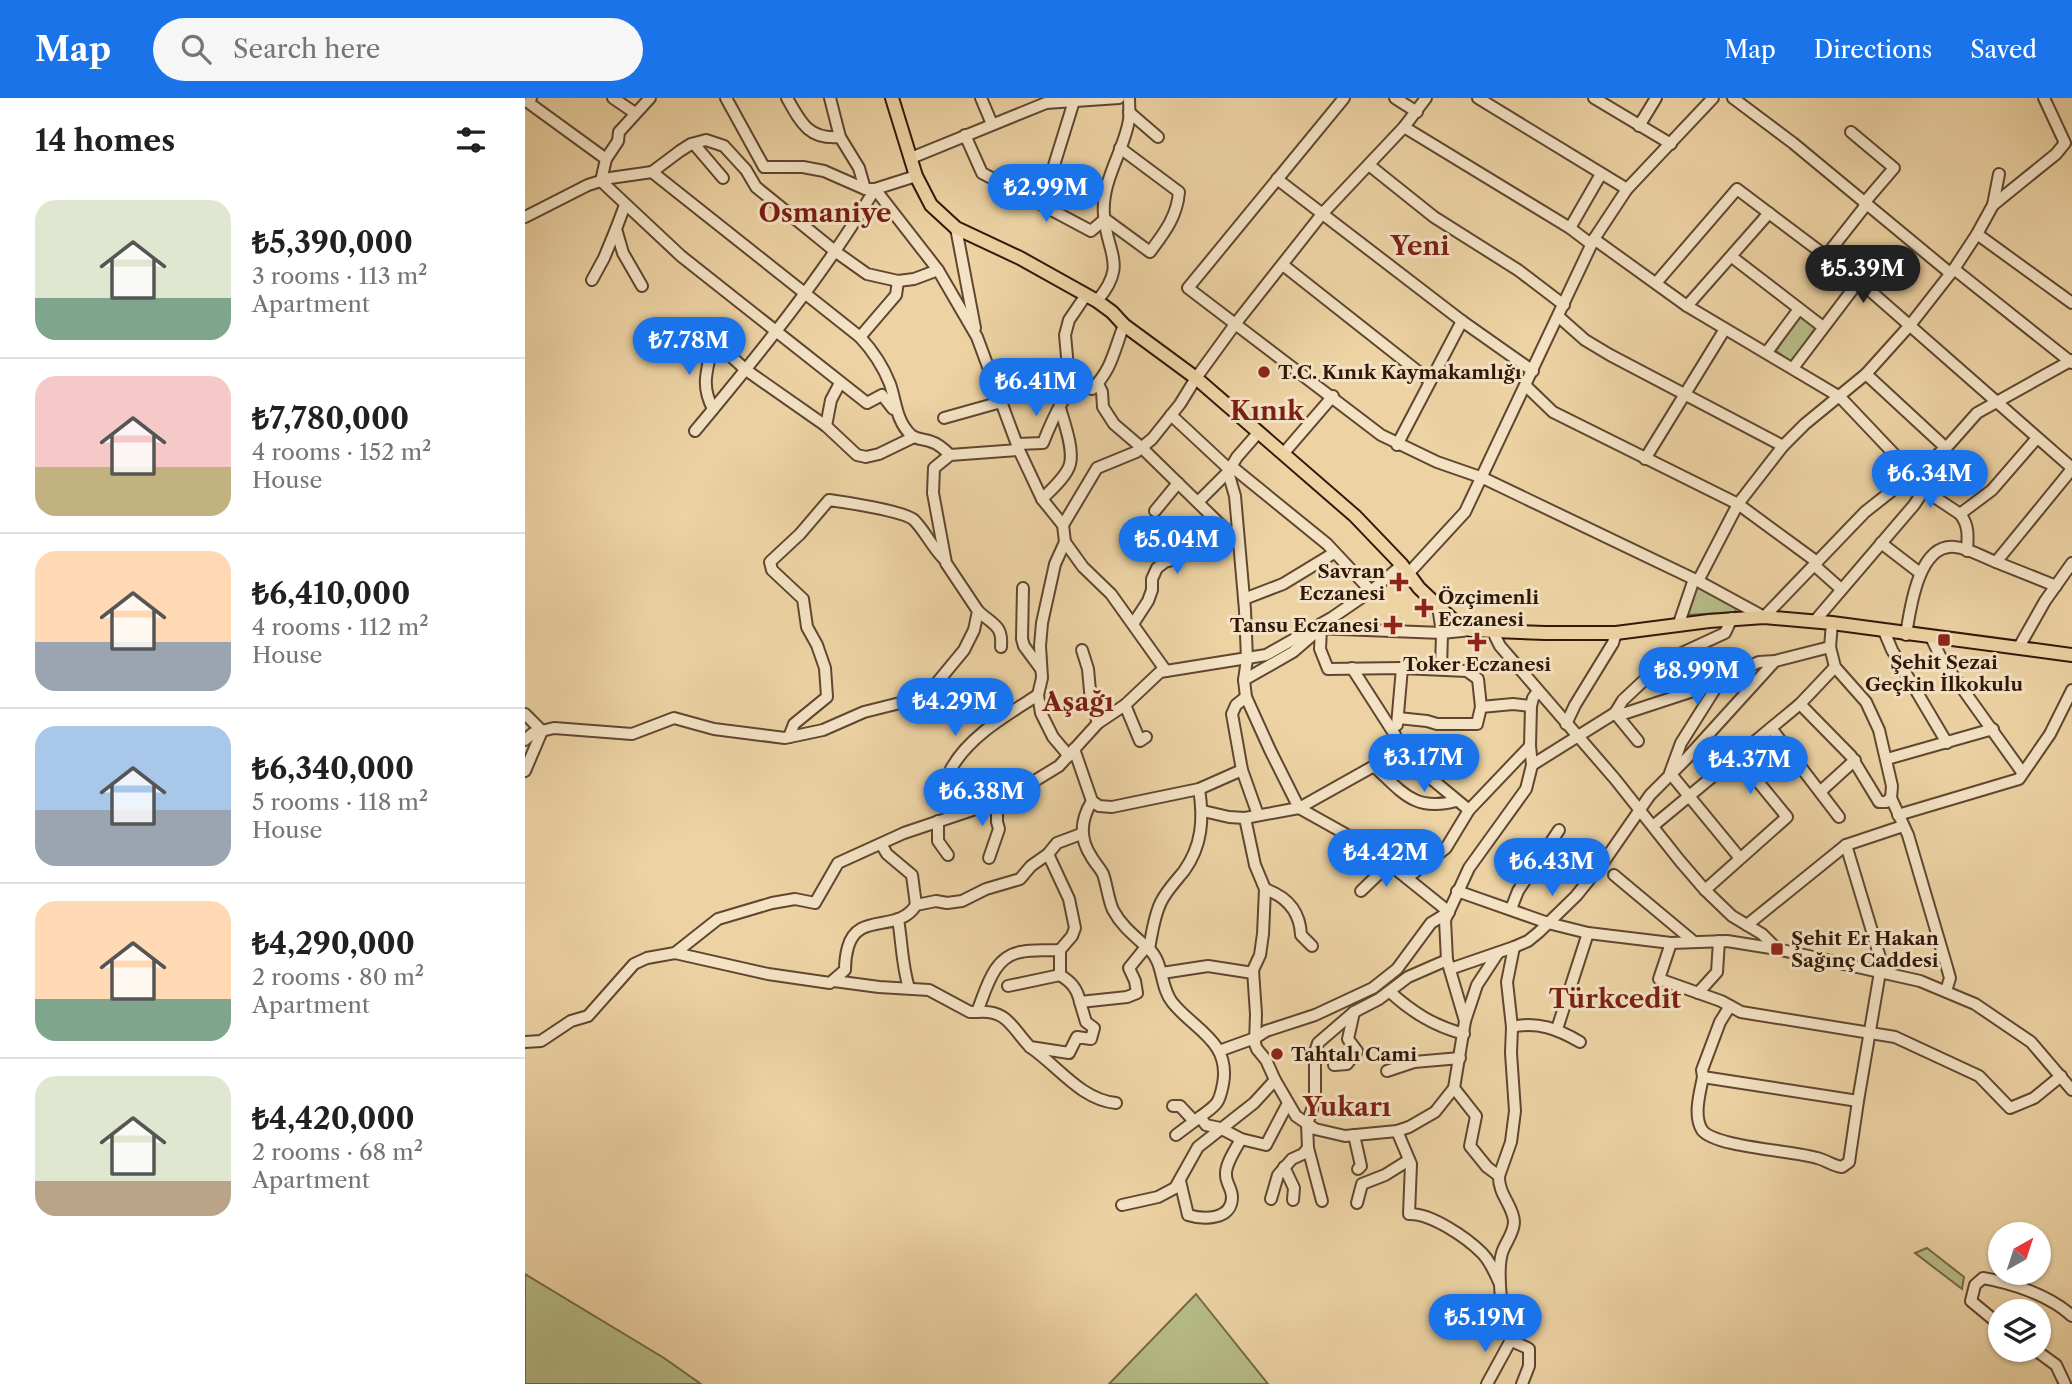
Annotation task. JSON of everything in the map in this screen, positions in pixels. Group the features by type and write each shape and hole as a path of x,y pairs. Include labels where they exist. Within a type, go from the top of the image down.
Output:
{"main road":[{"path":"892,98 916,176 931,205 956,228 1020,258 1112,312 1124,325 1196,378 1355,516 1438,606 1452,619 1471,630 1616,633 1732,618 1764,617 1832,623 1906,635 2072,654"}],"street":[{"path":"531,98 529,103 606,159"},
{"path":"614,98 635,113"},
{"path":"601,181 606,159 618,141 619,132 650,98"},
{"path":"726,98 764,167"},
{"path":"787,98 813,134 824,138 840,137"},
{"path":"830,98 840,137 870,189 938,270 977,337"},
{"path":"981,98 992,124"},
{"path":"911,158 1046,103 1119,98"},
{"path":"945,560 932,478 934,468 950,455 1018,447 1034,442 1043,443 1055,412 1061,408 1070,389 1065,335 1069,320 1091,298 1110,285 1114,273 1105,219 1106,194 1129,119 1129,98"},
{"path":"1344,98 1188,288 1397,445 1437,463 1483,478 1696,580 1764,617 1865,512 1946,448 1977,412 2071,361 1865,204 1794,143 1733,98"},
{"path":"1395,98 1417,112"},
{"path":"1062,525 1097,468 1136,452 1152,439 1236,323 1322,214 1417,112 1426,98"},
{"path":"1478,98 1627,189"},
{"path":"1594,98 1671,144"},
{"path":"1639,126 1656,98"},
{"path":"675,953 718,919 795,899 815,903 838,863 904,833 997,802 1059,766 1098,723 1125,705 1160,672 1266,655 1317,628 1405,570 1465,512 1593,241 1627,189 1713,98"},
{"path":"1993,205 2056,154 2065,142 2044,98"},
{"path":"1042,204 1074,101"},
{"path":"1129,111 1158,137"},
{"path":"1403,127 1593,241 1687,306 1840,397 1913,474 1924,490 1966,521 1967,551"},
{"path":"1825,257 1894,168 1851,132"},
{"path":"965,135 982,173 1091,230 1105,219"},
{"path":"525,217 588,185 652,172 680,150 706,141 724,145 746,170 756,187 867,274 898,281 914,279 938,270"},
{"path":"694,144 723,178"},
{"path":"1105,219 1150,253 1169,227 1178,206 1179,192 1120,148"},
{"path":"1369,165 1434,217 1518,270 1564,305"},
{"path":"746,170 803,167 824,171 870,189 916,176"},
{"path":"652,172 860,337 883,368 900,419 914,437 935,442 950,455"},
{"path":"1570,228 1601,174"},
{"path":"1678,626 1696,580 1738,504 1783,446 1805,424 1867,374 1911,324 1977,234 1993,205 1999,174"},
{"path":"1277,179 1462,321 1533,371"},
{"path":"601,181 681,256 840,383 867,403 882,395 893,409 896,409"},
{"path":"695,431 746,370 836,252 870,189"},
{"path":"1655,283 1737,189 1859,281 1911,324 2072,469 1996,562"},
{"path":"592,280 604,258 625,205"},
{"path":"1687,306 1769,213"},
{"path":"956,228 977,337 1018,447 1042,499 1062,525 1065,542 1083,567 1111,594 1166,671"},
{"path":"616,229 623,253 642,286"},
{"path":"1977,234 2072,303"},
{"path":"1732,257 1823,327"},
{"path":"1283,265 1430,381"},
{"path":"860,337 896,295 898,281"},
{"path":"1793,368 1859,281"},
{"path":"1767,352 1799,309"},
{"path":"1559,317 1585,340 1610,355 1783,446"},
{"path":"1397,445 1462,321"},
{"path":"1070,389 1077,385 1092,389 1104,378 1124,325"},
{"path":"1645,459 1725,329"},
{"path":"697,332 713,340 746,370 826,426 857,455 866,457 879,454 914,437"},
{"path":"713,340 704,381 707,398 713,410"},
{"path":"1867,374 1946,448"},
{"path":"826,426 831,400 840,383"},
{"path":"1098,384 1102,392 1102,404 1121,432 1142,448 1227,531 1238,533"},
{"path":"1526,386 1553,412 1738,504 1816,564 1841,589"},
{"path":"1283,454 1333,396"},
{"path":"944,418 1001,402"},
{"path":"1042,499 1056,485 1070,464 1069,441 1061,408"},
{"path":"1171,415 1230,469 1282,506 1334,552 1371,591"},
{"path":"1198,502 1230,469 1258,433"},
{"path":"1959,514 1992,490 2037,438"},
{"path":"1230,469 1244,599 1247,659 1244,680 1247,697 1270,750 1299,808 1351,835 1449,912"},
{"path":"1155,511 1178,483"},
{"path":"1814,622 1924,490"},
{"path":"789,737 794,724 827,697 828,690 825,668 807,627 803,599 772,570 770,562 800,534 829,500 905,513 915,520 978,611 997,626 1002,634 1001,648"},
{"path":"1133,624 1148,601 1157,568 1165,562 1181,557 1215,519"},
{"path":"1065,542 1055,564 1042,623 1041,684 1038,695 1041,713 1053,737 1072,752 1092,802 1099,806 1112,807 1199,789 1242,770"},
{"path":"1881,543 1920,573"},
{"path":"1906,635 1920,573 1939,550 1947,547 1957,547 2056,586"},
{"path":"1244,599 1283,584 1334,552"},
{"path":"2019,647 2072,563"},
{"path":"1023,588 1022,639 1041,669"},
{"path":"1438,606 1442,633 1441,669"},
{"path":"525,740 533,733 554,728 632,734 674,718 714,729 789,737 823,730 864,712 920,698 931,690 964,650 974,630 978,611"},
{"path":"1532,765 1615,713 1623,700 1671,657 1725,633 1732,618"},
{"path":"1832,623 1830,647 1835,667 1866,702 1879,730 1892,786 1891,798 1908,835 1946,964 1949,978 1946,990"},
{"path":"1317,628 1320,649 1328,669 1441,669 1467,671 1478,679 1481,707 1477,724 1437,724 1398,718"},
{"path":"1244,680 1293,652 1317,628 1442,633 1471,630"},
{"path":"1884,631 1892,650 1947,743"},
{"path":"1493,632 1500,646 1639,808 1705,890 1732,916 1762,934 1777,949"},
{"path":"1566,724 1613,643 1616,633"},
{"path":"1931,637 1942,660 2022,772"},
{"path":"1615,713 1626,713 1720,681 1759,662 1776,661 1830,647"},
{"path":"1082,650 1088,669 1091,702 1098,723"},
{"path":"1322,1201 1308,1148 1307,1124 1315,1101 1315,1052 1318,1042 1354,1012 1390,992 1409,977 1448,964 1498,953 1528,941 1576,896 1598,869 1639,808 1776,661"},
{"path":"1653,826 1800,704 1835,667"},
{"path":"1352,668 1395,735 1399,752 1469,810"},
{"path":"1395,735 1402,668"},
{"path":"1670,773 1681,743 1720,681"},
{"path":"1747,925 1846,845 1901,820 2019,779 2050,734 2072,690"},
{"path":"1465,1021 1448,964 1444,927 1469,868 1526,789 1532,765 1531,706 1538,691"},
{"path":"979,809 966,784 951,769 956,759 1002,719 1038,695"},
{"path":"1247,697 1236,705 1232,714 1242,770 1258,815"},
{"path":"1481,707 1513,704 1531,706"},
{"path":"1800,704 1855,760 1879,802 1886,802 1891,798"},
{"path":"1125,705 1140,741 1146,737"},
{"path":"525,713 542,731"},
{"path":"1615,713 1638,741"},
{"path":"1771,728 1839,817"},
{"path":"1887,759 1993,729"},
{"path":"525,771 542,731"},
{"path":"1407,877 1446,848 1469,810 1530,746"},
{"path":"1203,811 1245,818 1299,808 1399,752"},
{"path":"1705,890 1787,817 1737,756"},
{"path":"1821,790 1855,760"},
{"path":"1375,767 1415,802 1433,805 1456,801"},
{"path":"1670,773 1739,857"},
{"path":"1080,1002 1127,997 1137,993 1129,968 1148,948 1161,902 1185,870 1201,837 1203,811 1199,789"},
{"path":"989,858 999,829 997,802"},
{"path":"1092,802 1086,811 1081,834 1088,853 1102,873 1113,910 1133,936 1148,948 1161,973 1170,1000 1202,1030 1219,1051 1224,1079 1216,1107 1176,1135"},
{"path":"1245,818 1255,865 1265,889 1263,934 1253,973 1257,1049 1266,1060 1296,1116 1307,1124 1345,1136 1398,1131 1416,1125 1429,1116 1454,1088 1465,1021 1477,985 1498,953"},
{"path":"938,821 938,841 948,855"},
{"path":"1511,909 1518,891 1559,830"},
{"path":"916,905 936,901 962,901 986,889 1020,879 1057,843 1081,834"},
{"path":"834,981 845,970 848,948 854,932 862,927 898,919 912,912 916,905 912,875 887,854 881,844"},
{"path":"1730,1006 1720,1021 1702,1070 1698,1115 1700,1128 1707,1135 1749,1147 1784,1150 1842,1167 1849,1162 1880,967 1846,845"},
{"path":"1048,854 1069,900 1075,928 1060,950 1059,975"},
{"path":"1361,891 1389,863"},
{"path":"1614,875 1693,941"},
{"path":"1265,889 1284,897 1291,905 1301,926 1301,935 1312,946"},
{"path":"1457,891 1548,923 1588,933 1671,943 1720,941 1880,967 1946,990 1975,1004 2031,1042 2072,1090"},
{"path":"1219,1051 1255,1038 1266,1031 1315,1015 1373,988 1397,969 1431,923 1449,912"},
{"path":"898,919 903,969 909,988"},
{"path":"1557,1029 1588,933"},
{"path":"1698,993 1717,972 1720,941"},
{"path":"1671,943 1659,979 1741,1012 1895,1037 1979,1076 2011,1108 2034,1098 2061,1076"},
{"path":"1499,1282 1502,1254 1514,1222 1504,1200 1499,1176 1511,1142 1515,1111 1512,1027 1507,982 1514,947"},
{"path":"977,1012 995,969 1003,960 1019,952 1060,950"},
{"path":"525,1042 541,1041 571,1021 588,1016 634,964 647,958 675,953 768,974 830,983 834,981 929,990 970,1012 986,1011 1004,1016 1030,1047 1085,1090 1105,1102 1116,1103"},
{"path":"1161,973 1208,966 1253,973"},
{"path":"1008,986 1059,975 1070,981 1077,991 1086,1023 1094,1028 1091,1039 1077,1037 1069,1053 1030,1047"},
{"path":"1373,988 1379,999"},
{"path":"1390,992 1431,1022 1464,1034"},
{"path":"1334,1065 1347,1064 1357,1051 1348,1039 1354,1012"},
{"path":"1512,1027 1526,1024 1557,1029 1580,1042"},
{"path":"1387,1071 1414,1062 1460,1058"},
{"path":"1703,1077 1858,1101"},
{"path":"1122,1205 1158,1197 1175,1188 1198,1147 1254,1103 1275,1080"},
{"path":"1454,1088 1476,1116 1470,1146 1487,1167 1499,1176"},
{"path":"1173,1105 1180,1105 1206,1125 1220,1128 1241,1139 1266,1144 1288,1102"},
{"path":"1398,1131 1409,1160 1409,1214 1423,1216 1451,1230 1489,1261 1499,1282 1504,1324 1511,1340 1529,1349 1529,1366 1522,1384"},
{"path":"1354,1135 1361,1166 1359,1169"},
{"path":"1180,1181 1188,1215 1222,1215 1229,1209 1232,1197 1225,1173 1241,1139"},
{"path":"1271,1199 1276,1178 1284,1167 1308,1148"},
{"path":"1357,1203 1362,1184 1385,1175 1409,1160"},
{"path":"1284,1167 1294,1188 1293,1200"},
{"path":"1988,1315 1971,1301 1975,1285 1983,1278 2001,1281 2044,1299"},
{"path":"2051,1303 2072,1316"},
{"path":"1487,1384 1511,1340"},
{"path":"2051,1361 2067,1381"}],"green space":[{"path":"1799,316 1816,327 1792,362 1776,351"},
{"path":"1697,586 1737,607 1735,612 1688,615"},
{"path":"1927,1248 1964,1277 1962,1289 1915,1253"},
{"path":"525,1274 664,1358 701,1384 525,1384"},
{"path":"1196,1294 1268,1384 1109,1384"}],"place":[{"name":"T.C. Kınık Kaymakamlığı","path":"1264,372"},
{"name":"Savran Eczanesi","path":"1399,582"},
{"name":"Özçimenli Eczanesi","path":"1424,608"},
{"name":"Tansu Eczanesi","path":"1393,625"},
{"name":"Şehit Sezai Geçkin İlkokulu","path":"1944,640"},
{"name":"Toker Eczanesi","path":"1477,642"},
{"name":"Şehit Er Hakan Sağınç Caddesi","path":"1777,949"},
{"name":"Tahtalı Cami","path":"1277,1054"}],"district":[{"name":"Osmaniye","path":"825,213"},
{"name":"Yeni","path":"1420,246"},
{"name":"Kınık","path":"1267,411"},
{"name":"Aşağı","path":"1078,702"},
{"name":"Türkcedit","path":"1615,999"},
{"name":"Yukarı","path":"1347,1107"}]}
